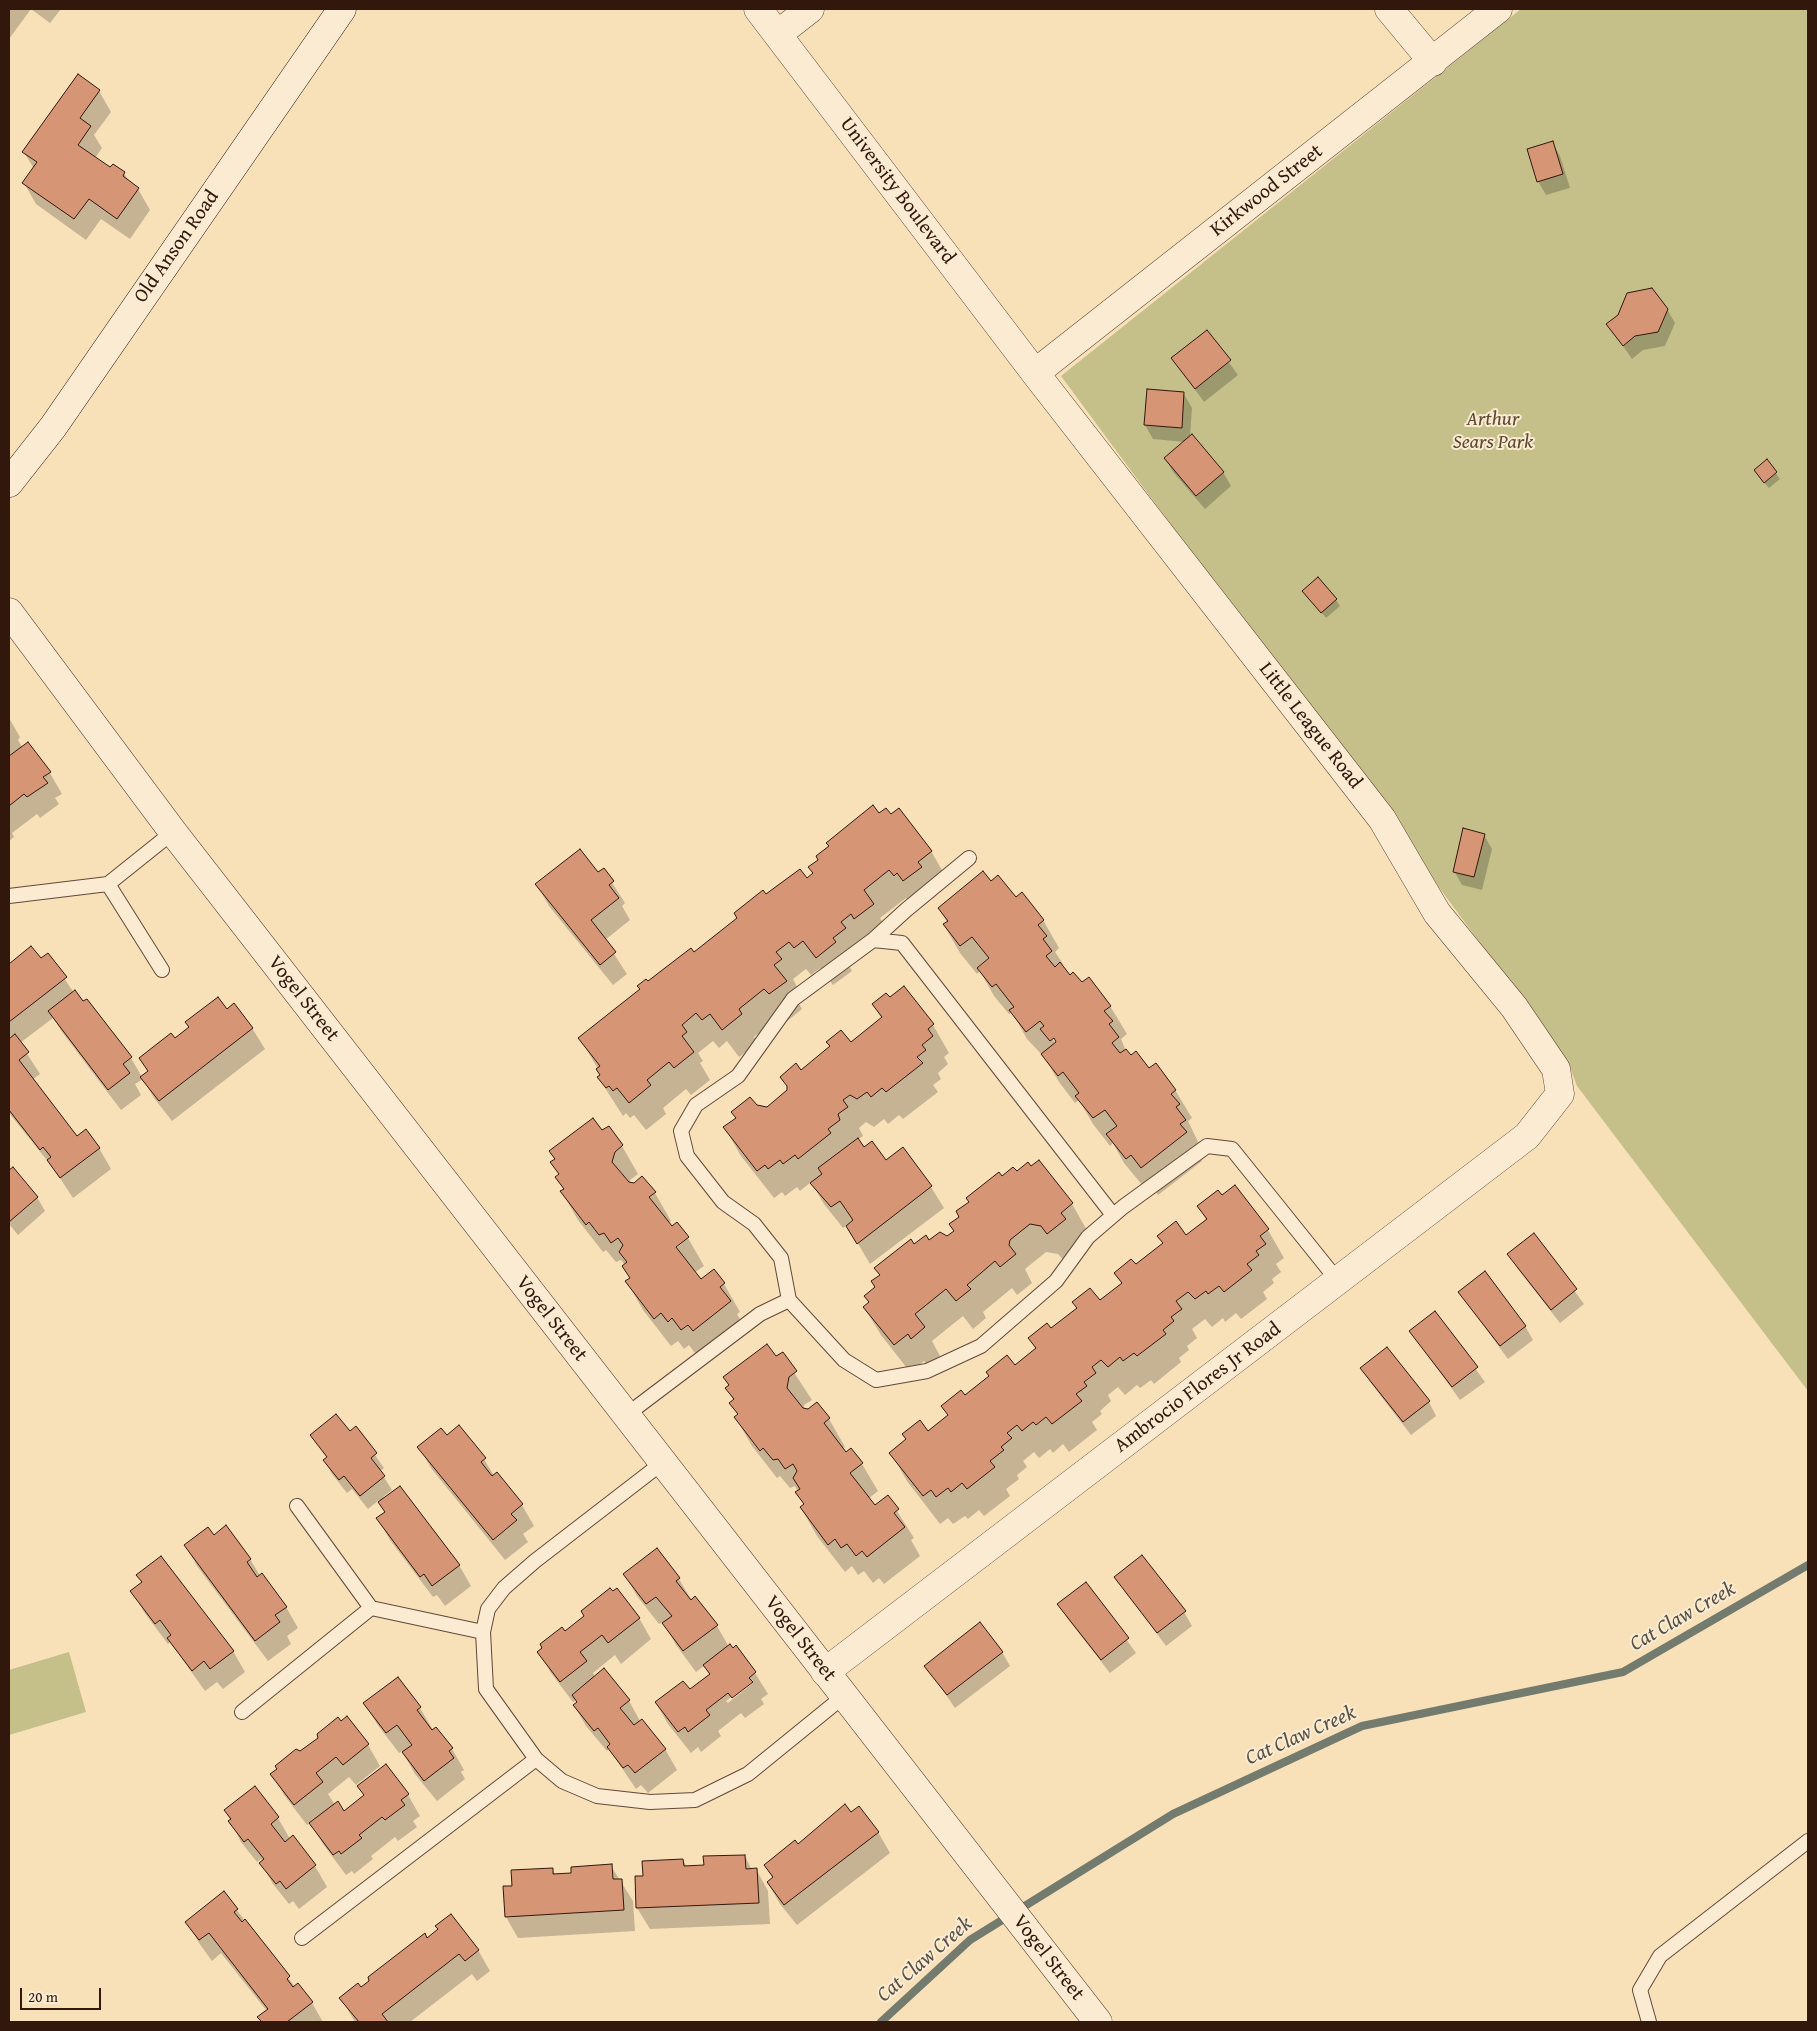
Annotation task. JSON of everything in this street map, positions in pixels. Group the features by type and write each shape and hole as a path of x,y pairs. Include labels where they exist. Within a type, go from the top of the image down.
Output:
{"street":[{"name":"Old Anson Road","path":"9,483 53,428 342,9"},
{"name":"University Boulevard","path":"758,9 1035,373"},
{"path":"778,34 810,9"},
{"path":"1389,9 1433,62"},
{"name":"Kirkwood Street","path":"1035,373 1498,9"},
{"name":"Little League Road","path":"1035,373 1382,819 1437,913 1514,1007 1556,1069 1560,1094"},
{"name":"Vogel Street","path":"9,612 174,832 625,1416 1098,2022"},
{"name":"Ambrocio Flores Jr Road","path":"826,1672 1527,1136 1560,1094"}],"lane":[{"path":"9,896 108,884 174,832"},
{"path":"969,858 873,940 793,1000 738,1076 696,1105 681,1130 687,1156 722,1202 754,1224 781,1258 790,1300 844,1360 876,1380 927,1371 981,1346 1056,1281 1088,1237 1113,1215 1207,1146 1232,1149 1338,1281"},
{"path":"108,884 162,970"},
{"path":"873,940 902,943 1113,1215"},
{"path":"625,1416 760,1314 790,1300"},
{"path":"662,1463 535,1561 504,1588 488,1609 483,1632 486,1688 536,1759 562,1781 597,1796 650,1802 695,1800 748,1774 844,1696"},
{"path":"297,1506 371,1608 483,1632"},
{"path":"242,1712 371,1608"},
{"path":"302,1938 536,1759"},
{"path":"1649,2022 1640,1990 1660,1956 1808,1841"}],"green space":[{"name":"Arthur Sears Park","path":"1521,9 1808,9 1808,1391 1577,1086 1568,1062 1061,376"},
{"path":"69,1652 86,1712 9,1735 9,1670"}],"building":[{"path":"78,74 100,90 80,118 91,126 78,145 110,167 113,164 125,172 123,176 139,188 117,219 89,199 74,219 22,183 37,162 22,152"},
{"path":"1553,141 1563,174 1537,182 1527,149"},
{"path":"1652,288 1668,309 1658,332 1635,336 1623,346 1606,324 1618,315 1627,293"},
{"path":"1207,330 1231,360 1195,389 1171,358"},
{"path":"1147,389 1184,392 1182,428 1144,425"},
{"path":"1192,434 1224,472 1196,496 1164,458"},
{"path":"1767,459 1777,472 1764,483 1754,470"},
{"path":"1318,577 1337,599 1321,613 1302,591"},
{"path":"28,742 51,772 43,777 48,783 27,797 24,794 9,806 9,756"},
{"path":"873,805 879,813 886,808 891,814 899,808 932,851 918,862 922,867 903,881 897,873 894,876 889,870 864,890 874,904 854,919 851,914 841,922 846,928 833,938 836,942 816,958 803,941 794,948 789,942 776,952 782,959 774,965 787,981 769,994 764,989 739,1009 742,1014 722,1030 710,1014 702,1020 696,1013 682,1025 687,1032 682,1036 694,1052 674,1068 669,1062 647,1080 651,1085 629,1103 617,1088 613,1091 609,1086 606,1088 597,1077 600,1075 596,1069 600,1066 578,1038 640,989 637,986 646,979 648,981 691,948 694,952 737,918 734,913 763,890 766,894 800,869 807,878 813,873 808,867 818,860 816,856 829,846 826,843"},
{"path":"1463,828 1485,834 1474,877 1453,872"},
{"path":"580,849 598,872 604,868 614,881 609,885 619,898 591,920 616,952 600,965 535,884"},
{"path":"983,871 991,881 998,875 1016,897 1022,892 1044,920 1038,925 1047,936 1043,939 1052,951 1046,956 1055,967 1060,962 1070,975 1073,972 1082,982 1089,977 1111,1006 1104,1011 1113,1021 1109,1024 1119,1037 1112,1043 1120,1053 1126,1049 1131,1055 1136,1051 1149,1068 1156,1063 1176,1090 1171,1094 1180,1104 1176,1107 1186,1120 1180,1124 1187,1132 1141,1168 1131,1155 1126,1159 1106,1134 1117,1126 1105,1110 1093,1118 1075,1096 1079,1093 1063,1072 1058,1076 1041,1054 1056,1042 1054,1038 1050,1041 1040,1029 1044,1026 1040,1021 1026,1032 1009,1010 1014,1007 996,984 992,987 977,968 989,958 972,937 960,946 943,924 948,921 938,908"},
{"path":"31,946 41,958 48,953 67,977 9,1022 9,964"},
{"path":"904,986 934,1024 928,1029 933,1036 922,1045 926,1050 917,1057 923,1063 886,1092 882,1088 871,1097 867,1092 857,1099 850,1095 843,1100 848,1107 838,1114 840,1120 828,1129 831,1133 798,1159 795,1155 783,1164 780,1160 768,1169 765,1165 757,1171 723,1127 736,1118 731,1112 750,1097 757,1105 767,1107 787,1090 787,1086 780,1077 796,1063 801,1070 830,1046 826,1042 841,1030 851,1042 882,1017 872,1004 886,993 890,997"},
{"path":"75,990 83,1001 87,999 132,1057 123,1064 130,1073 108,1090 48,1011"},
{"path":"218,997 227,1009 234,1003 253,1028 159,1101 140,1077 148,1071 139,1058 171,1033 175,1038 189,1027 185,1022"},
{"path":"15,1034 29,1052 19,1060 77,1136 86,1129 100,1148 60,1178 47,1160 51,1157 43,1147 40,1150 9,1110 9,1039"},
{"path":"593,1118 602,1130 609,1126 623,1145 615,1152 612,1162 629,1182 634,1183 642,1176 656,1192 649,1197 672,1226 677,1222 689,1237 676,1247 701,1279 714,1269 725,1283 720,1287 731,1301 693,1331 688,1325 681,1330 672,1318 668,1322 661,1313 654,1319 625,1281 630,1278 622,1266 627,1262 619,1252 623,1245 618,1238 611,1243 604,1233 599,1235 589,1222 586,1225 560,1191 564,1189 555,1177 559,1174 550,1162 555,1159 549,1151"},
{"path":"858,1138 864,1147 872,1141 886,1160 903,1147 932,1186 857,1244 846,1226 853,1220 840,1201 831,1207 810,1183 822,1174 818,1168"},
{"path":"1039,1160 1073,1203 1061,1213 1066,1219 1047,1234 1041,1226 1030,1224 1010,1240 1009,1245 1016,1254 1000,1267 995,1261 967,1285 971,1289 956,1301 946,1289 915,1314 925,1327 911,1339 908,1334 894,1345 863,1307 869,1302 864,1296 875,1287 871,1281 880,1275 874,1268 911,1239 914,1244 926,1235 929,1240 940,1232 947,1236 954,1231 949,1224 959,1217 956,1211 969,1202 966,1198 999,1172 1002,1176 1013,1167 1017,1171 1028,1162 1031,1166"},
{"path":"13,1167 38,1197 9,1222 9,1170"},
{"path":"1235,1185 1269,1229 1260,1236 1266,1244 1256,1251 1259,1255 1247,1264 1252,1270 1224,1292 1219,1286 1208,1294 1206,1291 1195,1299 1188,1292 1176,1301 1182,1309 1171,1317 1174,1321 1163,1330 1166,1334 1137,1356 1134,1353 1123,1361 1120,1357 1108,1367 1101,1360 1092,1367 1096,1373 1084,1382 1087,1386 1076,1394 1082,1401 1052,1424 1046,1417 1036,1425 1033,1422 1022,1431 1017,1425 1007,1433 1012,1438 1001,1447 1004,1450 990,1461 995,1467 967,1489 962,1483 951,1492 948,1488 936,1497 931,1490 923,1496 889,1453 906,1439 902,1434 920,1420 928,1431 948,1415 941,1406 961,1390 965,1395 989,1376 986,1372 1007,1355 1015,1365 1036,1348 1028,1338 1047,1323 1051,1328 1077,1308 1072,1302 1090,1288 1100,1300 1122,1283 1114,1273 1131,1259 1136,1264 1163,1243 1157,1236 1176,1221 1186,1235 1207,1219 1197,1206 1218,1190 1222,1195"},
{"path":"1534,1233 1577,1289 1551,1310 1507,1254"},
{"path":"1485,1271 1526,1326 1500,1346 1458,1292"},
{"path":"1435,1311 1478,1367 1452,1387 1409,1331"},
{"path":"767,1344 776,1356 783,1352 797,1371 789,1377 787,1388 803,1408 808,1409 817,1402 830,1418 824,1423 846,1452 851,1448 863,1463 850,1473 875,1505 888,1495 899,1509 894,1513 905,1527 867,1557 862,1551 856,1556 847,1544 841,1548 835,1539 828,1545 800,1507 804,1504 795,1492 800,1489 793,1478 797,1471 793,1464 785,1469 778,1459 773,1460 763,1448 760,1451 734,1417 738,1414 729,1403 734,1399 725,1388 729,1385 723,1377"},
{"path":"1387,1347 1430,1401 1403,1422 1360,1368"},
{"path":"336,1414 350,1431 356,1426 377,1453 371,1458 385,1476 360,1496 344,1476 339,1480 323,1460 327,1457 310,1435"},
{"path":"459,1425 486,1458 481,1462 492,1476 497,1472 523,1504 511,1514 517,1520 493,1540 417,1447 441,1428 447,1435"},
{"path":"400,1486 460,1565 432,1586 424,1574 420,1577 376,1518 385,1512 378,1502"},
{"path":"226,1525 251,1559 247,1562 257,1577 262,1573 287,1607 275,1615 280,1622 255,1641 184,1545 208,1527 214,1535"},
{"path":"657,1548 680,1578 676,1581 691,1600 695,1596 718,1625 683,1651 662,1623 672,1616 656,1597 646,1604 623,1574"},
{"path":"1142,1555 1186,1611 1157,1633 1114,1577"},
{"path":"161,1556 234,1651 210,1669 204,1661 192,1671 167,1638 171,1635 160,1620 155,1624 130,1591 142,1582 136,1575"},
{"path":"1086,1582 1129,1638 1101,1660 1057,1604"},
{"path":"610,1588 613,1591 617,1588 640,1618 608,1643 602,1635 580,1652 587,1661 560,1682 537,1652 542,1648 540,1644 562,1627 565,1631 584,1616 581,1611"},
{"path":"980,1622 1003,1652 947,1695 924,1666"},
{"path":"730,1644 733,1648 736,1645 756,1672 749,1678 753,1682 732,1698 728,1693 706,1710 710,1715 688,1732 685,1727 678,1732 655,1702 683,1681 690,1689 710,1674 703,1665"},
{"path":"604,1668 630,1700 620,1708 634,1725 642,1719 666,1749 635,1773 628,1765 623,1768 607,1747 610,1744 598,1728 594,1731 573,1705 577,1702 572,1695"},
{"path":"398,1677 421,1707 417,1710 432,1730 436,1727 453,1748 449,1751 454,1758 424,1781 402,1752 412,1745 397,1725 386,1733 363,1703"},
{"path":"347,1716 369,1744 343,1765 336,1757 316,1773 323,1782 294,1805 270,1774 277,1769 275,1766 296,1749 300,1751 318,1738 317,1734 338,1717 341,1721"},
{"path":"386,1764 409,1794 401,1800 405,1805 385,1820 382,1817 359,1835 362,1838 341,1854 339,1851 333,1855 309,1823 338,1801 344,1811 364,1795 357,1786"},
{"path":"255,1786 279,1817 271,1824 285,1842 293,1835 316,1865 286,1889 280,1881 276,1884 259,1863 264,1859 248,1839 244,1842 228,1821 231,1819 224,1810"},
{"path":"845,1804 851,1812 859,1806 879,1832 784,1905 767,1882 773,1877 764,1865 795,1840 798,1844"},
{"path":"745,1855 746,1869 757,1868 759,1903 636,1908 635,1876 643,1876 642,1861 683,1859 684,1866 704,1865 703,1856"},
{"path":"612,1864 613,1879 622,1879 624,1910 505,1917 503,1886 512,1886 511,1870 553,1868 553,1874 571,1873 571,1867"},
{"path":"224,1891 238,1909 234,1912 242,1922 245,1919 290,1976 287,1979 293,1987 298,1983 313,2002 287,2022 262,2022 257,2017 268,2009 209,1933 199,1940 185,1922"},
{"path":"451,1914 479,1950 465,1961 459,1954 382,2014 388,2022 359,2022 339,1998 358,1983 361,1987 369,1981 368,1977 425,1933 427,1938 438,1929 435,1926"}],"waterway":[{"name":"Cat Claw Creek","path":"881,2022 970,1940 1173,1814 1362,1726 1623,1672 1808,1565"}]}
